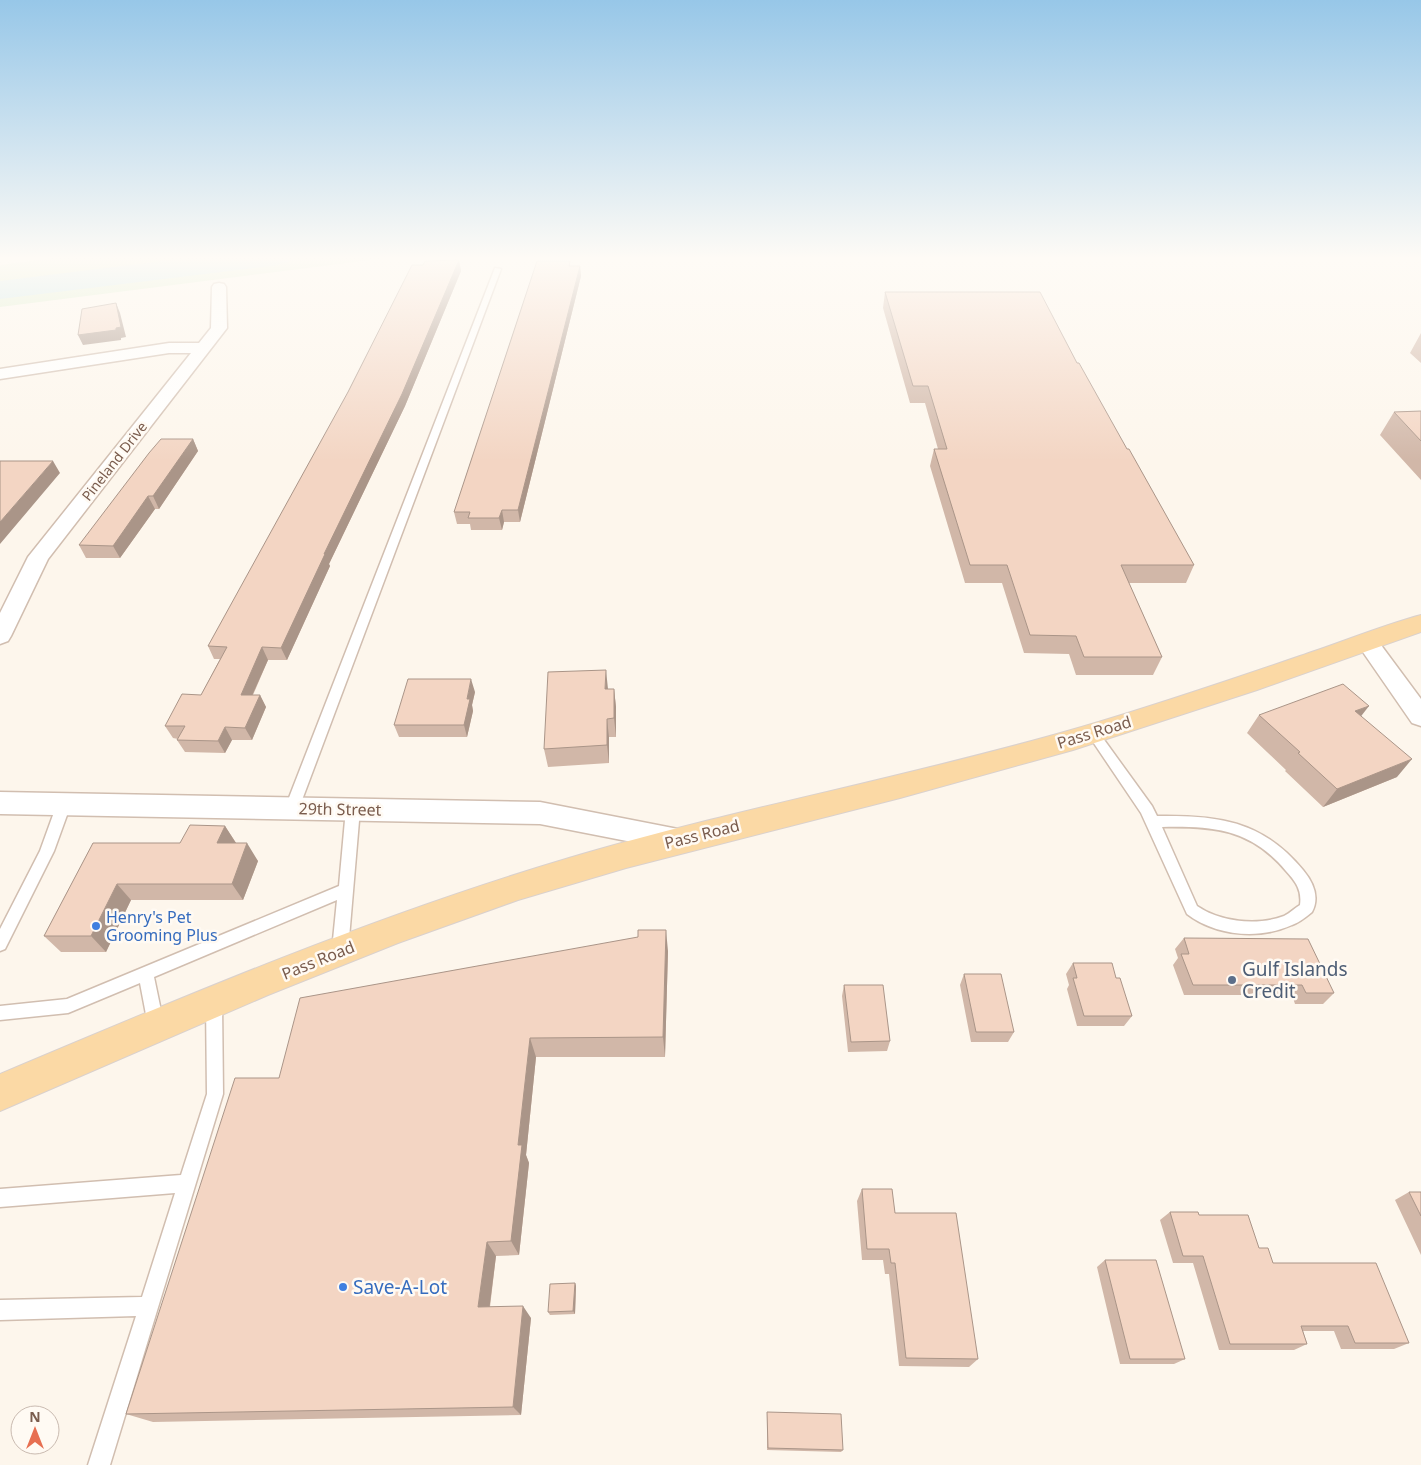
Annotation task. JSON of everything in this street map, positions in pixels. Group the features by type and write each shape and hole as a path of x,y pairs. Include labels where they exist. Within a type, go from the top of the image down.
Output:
{"main road":[{"name":"Pass Road","path":"0,1094 156,1025 340,950 519,886 678,840 955,773 1093,733 1421,623"}],"street":[{"name":"Pineland Drive","path":"0,636 38,557 204,348 219,328 219,324"},
{"path":"0,374 168,348 204,348"},
{"path":"1367,642 1421,717"},
{"name":"29th Street","path":"0,803 540,813 678,840"}],"lane":[{"path":"292,808 477,324"},
{"path":"1093,733 1136,793 1152,822 1192,910 1198,916 1216,924 1243,928 1286,922 1307,908 1308,892 1297,873 1276,850 1252,833 1227,824 1194,821 1152,822"},
{"path":"0,944 47,852 64,804"},
{"path":"340,950 347,889 352,809"},
{"path":"0,1013 68,1006 347,889"},
{"path":"146,973 156,1025"},
{"path":"100,1465 215,1094 214,1002"},
{"path":"0,1198 188,1183"},
{"path":"0,1310 150,1306"}],"building":[{"path":"80,324 120,324 121,327 116,328 116,330 78,335"},
{"path":"382,324 432,324 402,394 324,554 281,648 262,647 241,695 260,695 245,728 225,727 218,741 177,740 185,726 165,726 182,694 201,695 227,647 208,646 348,392"},
{"path":"516,324 565,324 518,510 502,510 499,518 468,518 470,512 454,512"},
{"path":"895,324 1057,324 1077,363 1079,363 1127,449 1129,449 1194,565 1121,565 1162,657 1084,657 1076,636 1030,635 1007,565 970,565 934,449 947,449 928,386 913,386"},
{"path":"1421,411 1421,441 1394,412"},
{"path":"161,439 193,439 153,496 148,496 113,546 79,545 149,453"},
{"path":"0,461 53,461 0,522"},
{"path":"606,670 605,689 614,689 614,718 607,719 607,745 544,749 548,672"},
{"path":"408,679 471,679 467,699 470,699 464,725 394,725"},
{"path":"1343,684 1369,706 1355,711 1412,759 1337,789 1259,715"},
{"path":"190,825 225,826 217,843 247,843 232,884 117,884 91,936 44,936 93,843 180,843"},
{"name":"Save-A-Lot","path":"638,930 666,930 663,1037 530,1038 518,1145 522,1145 511,1241 487,1242 478,1307 523,1306 513,1407 126,1414 235,1078 279,1078 300,998 638,937"},
{"path":"1184,938 1308,939 1334,993 1306,993 1302,985 1193,985 1181,954 1189,954"},
{"path":"1073,963 1112,963 1116,978 1120,978 1132,1016 1084,1016 1073,978 1077,978"},
{"path":"964,974 1001,974 1014,1032 976,1032"},
{"path":"844,985 883,985 890,1041 851,1042"},
{"path":"862,1189 892,1189 895,1213 956,1213 978,1359 906,1358 895,1263 891,1263 889,1249 867,1249"},
{"path":"1409,1192 1421,1192 1421,1216"},
{"path":"1170,1212 1198,1212 1199,1215 1248,1215 1259,1248 1268,1248 1273,1263 1376,1263 1409,1343 1355,1343 1348,1326 1301,1326 1307,1344 1230,1344 1203,1256 1183,1256"},
{"path":"1105,1260 1156,1260 1185,1359 1130,1359"},
{"path":"575,1283 573,1311 548,1312 550,1284"},
{"path":"767,1412 841,1414 843,1450 768,1448"}],"place":[{"name":"Henry's Pet Grooming Plus","path":"96,926"},
{"name":"Gulf Islands Credit","path":"1232,980"},
{"name":"Save-A-Lot","path":"343,1287"}]}
